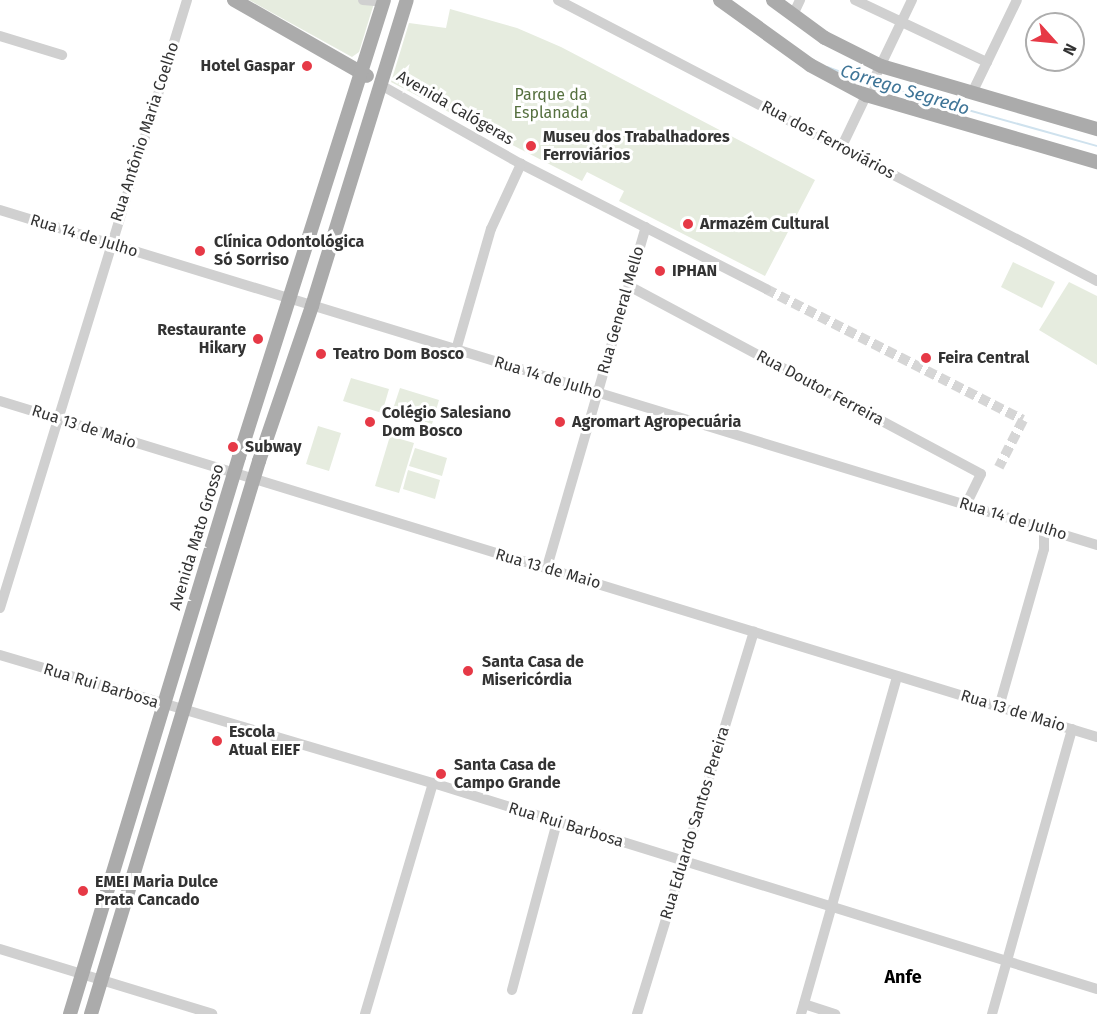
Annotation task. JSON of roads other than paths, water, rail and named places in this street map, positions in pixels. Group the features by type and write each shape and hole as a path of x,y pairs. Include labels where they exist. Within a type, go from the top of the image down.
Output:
{"main road":[{"name":"Avenida Calógeras","path":"234,0 362,72 379,84"},
{"path":"91,1014 253,481 312,306 379,84 407,0"},
{"path":"720,0 810,65 866,94 1097,162"},
{"path":"773,0 825,38 881,67 1097,129"},
{"name":"Avenida Mato Grosso","path":"70,1014 233,474 291,299 384,1"}],"street":[{"name":"Rua Antônio Maria Coelho","path":"0,608 110,244 187,0"},
{"path":"363,0 384,1"},
{"name":"Rua dos Ferroviários","path":"558,0 842,146 1097,281"},
{"path":"793,15 800,0"},
{"path":"855,0 987,62"},
{"path":"842,146 912,0"},
{"path":"972,93 1017,0"},
{"path":"0,36 62,55"},
{"name":"Avenida Calógeras","path":"379,84 521,164 763,288"},
{"path":"456,350 491,229 521,164"},
{"name":"Rua 14 de Julho","path":"0,210 1097,544"},
{"name":"Rua General Mello","path":"547,567 646,227"},
{"name":"Rua Doutor Ferreira","path":"629,286 981,474 966,505"},
{"name":"Rua 13 de Maio","path":"0,401 253,481 547,567 1097,737"},
{"path":"999,707 1044,549 1044,529"},
{"name":"Rua Eduardo Santos Pereira","path":"637,1014 754,631"},
{"name":"Rua Rui Barbosa","path":"0,655 433,783 1097,989"},
{"path":"835,1014 802,1009 897,676"},
{"path":"992,1014 1072,729"},
{"path":"365,1014 433,783"},
{"path":"512,990 556,822"},
{"path":"0,949 212,1014"}],"waterway":[{"name":"Córrego Segredo","path":"827,67 869,82"},
{"name":"Córrego Segredo","path":"875,84 1097,146"}],"tunnel":[{"path":"766,289 1023,420 999,467"}],"place":[{"name":"Hotel Gaspar","path":"307,66"},
{"name":"Museu dos Trabalhadores Ferroviários","path":"531,146"},
{"name":"Armazém Cultural","path":"688,224"},
{"name":"Clínica Odontológica Só Sorriso","path":"200,251"},
{"name":"IPHAN","path":"660,271"},
{"name":"Restaurante Hikary","path":"258,339"},
{"name":"Teatro Dom Bosco","path":"321,354"},
{"name":"Feira Central","path":"926,358"},
{"name":"Colégio Salesiano Dom Bosco","path":"370,422"},
{"name":"Agromart Agropecuária","path":"560,422"},
{"name":"Subway","path":"233,447"},
{"name":"Santa Casa de Misericórdia","path":"468,671"},
{"name":"Escola Atual EIEF","path":"217,741"},
{"name":"Santa Casa de Campo Grande","path":"441,774"},
{"name":"EMEI Maria Dulce Prata Cancado","path":"83,891"}],"district":[{"name":"Anfe","path":"903,977"}],"park label":[{"name":"Parque da Esplanada","path":"551,104"}]}
